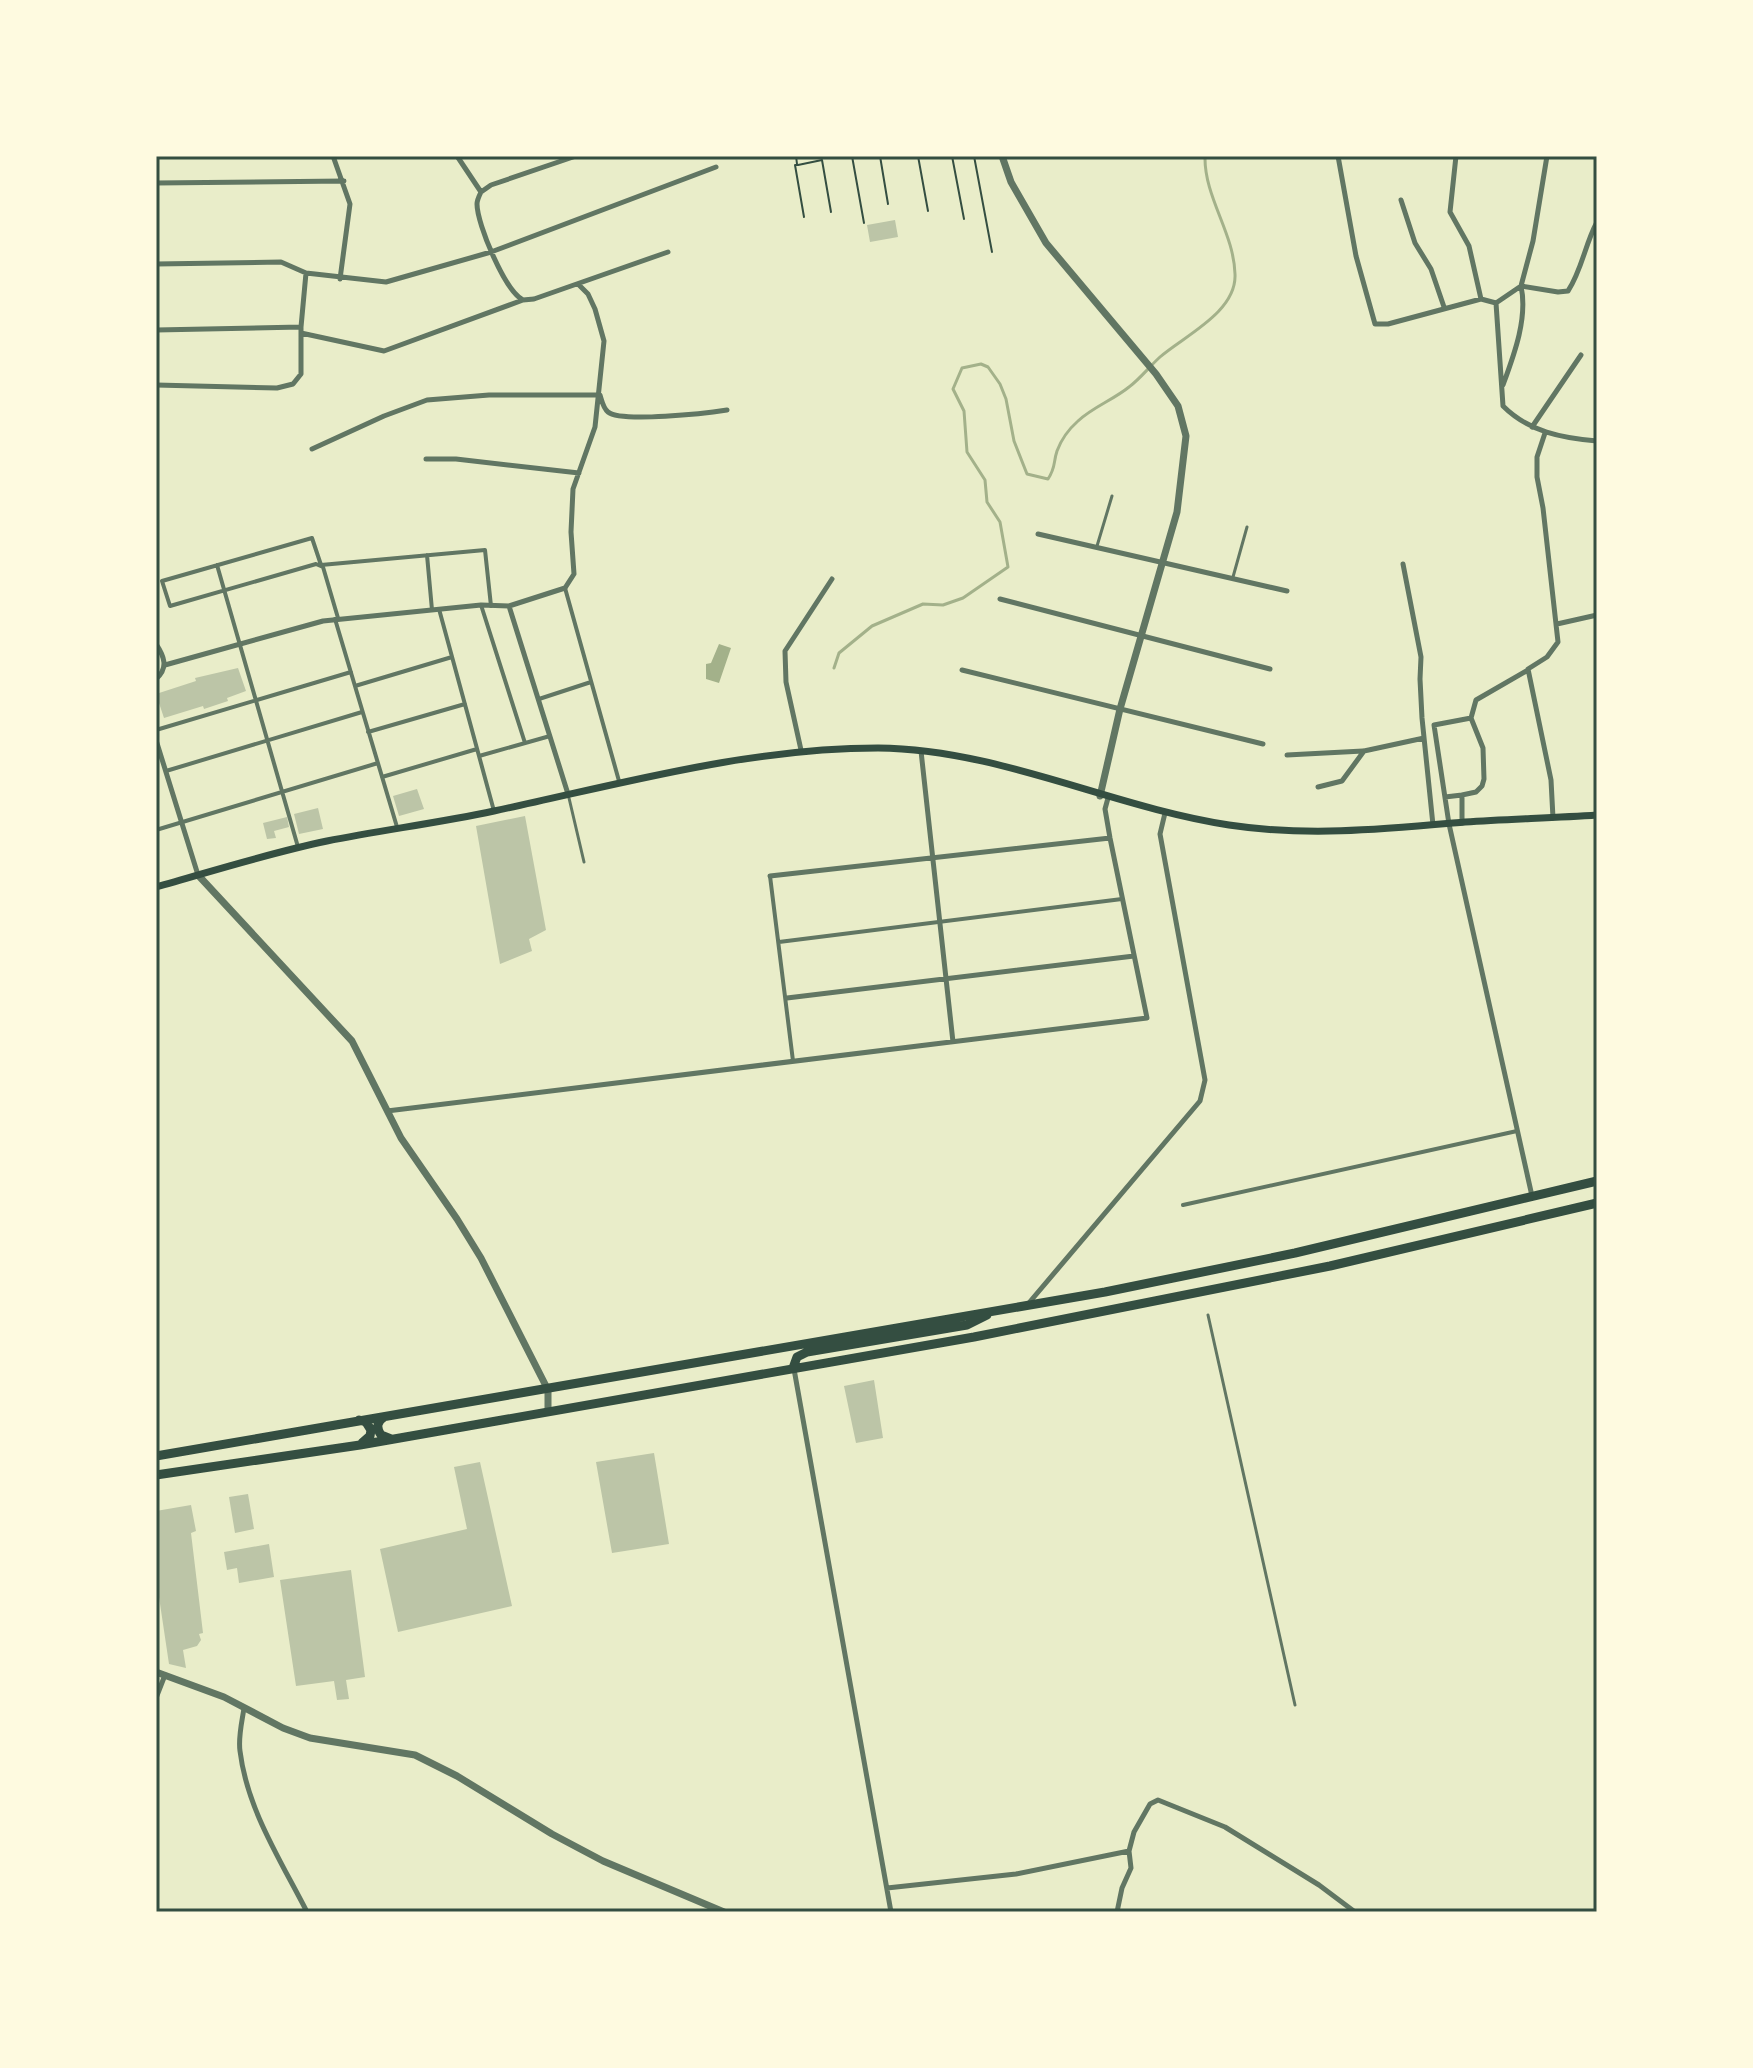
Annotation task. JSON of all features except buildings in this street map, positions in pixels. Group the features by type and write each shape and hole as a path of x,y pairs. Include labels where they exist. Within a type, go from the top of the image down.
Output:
{"highway":[{"path":"156,1456 1105,1292 1309,1250 1597,1181"},
{"path":"156,1475 360,1445 1139,1306 1330,1266 1597,1203"},
{"path":"1136,1285 1128,1296 1131,1302 1139,1306"},
{"path":"1105,1292 1114,1296 1117,1302 1106,1312"},
{"path":"793,1368 797,1357 807,1352 967,1325 990,1313"},
{"path":"387,1415 379,1421 377,1428 381,1435 391,1439"},
{"path":"358,1420 366,1422 371,1430 370,1436 360,1445"}],"main road":[{"path":"156,887 298,847 494,811 729,760 801,750 880,748 984,761 1165,813 1230,825 1322,832 1385,831 1597,815"}],"street":[{"path":"333,156 350,204 340,279"},
{"path":"457,156 481,192"},
{"path":"523,300 515,297 508,287 491,252 477,204 481,192 491,185 576,156"},
{"path":"386,1111 1147,1018 1104,797 1120,709 1178,506 1186,436 1178,406 1156,374 1046,243 1011,182 1002,156"},
{"path":"1338,156 1356,256 1375,324 1380,326 1481,299 1496,303 1521,286 1568,291 1597,222"},
{"path":"1456,156 1450,212 1469,246 1481,299"},
{"path":"1501,390 1519,330 1524,299 1521,286 1533,241 1547,156"},
{"path":"156,264 281,262 306,273 386,282 491,252 716,167"},
{"path":"156,183 344,181"},
{"path":"1401,200 1415,243 1431,269 1444,307"},
{"path":"156,330 301,330 384,351 523,300 534,299 668,252"},
{"path":"156,385 277,388 293,384 301,374 306,273"},
{"path":"165,665 336,618 481,605 509,606 565,588 574,574 573,489 588,454 595,427 604,341 588,294 578,284"},
{"path":"1496,303 1503,406 1514,417 1545,433 1597,441"},
{"path":"1532,427 1581,355"},
{"path":"600,395 605,409 612,415 684,416 727,410"},
{"path":"312,449 427,400 474,396 600,395"},
{"path":"1445,797 1476,792 1482,786 1483,748 1471,718 1476,700 1547,657 1558,642 1537,477 1537,457 1545,433"},
{"path":"426,459 456,459 579,473"},
{"path":"1038,534 1287,591"},
{"path":"397,828 321,565 312,538 162,581 170,606 311,564 321,565 485,550 491,606"},
{"path":"427,555 436,609 494,811"},
{"path":"1403,564 1421,657 1424,738 1433,826"},
{"path":"217,565 298,847"},
{"path":"801,750 786,682 785,651 832,579"},
{"path":"565,588 619,784"},
{"path":"1000,599 1270,669"},
{"path":"481,605 525,743"},
{"path":"509,606 568,794"},
{"path":"1557,624 1597,615"},
{"path":"156,644 165,665 164,671 156,679"},
{"path":"355,686 452,657"},
{"path":"1528,669 1551,780 1553,818"},
{"path":"962,670 1263,744"},
{"path":"156,730 351,672"},
{"path":"539,699 591,682"},
{"path":"368,732 465,704"},
{"path":"166,771 362,712"},
{"path":"1471,718 1434,725 1449,824 1532,1197"},
{"path":"479,756 550,736"},
{"path":"1287,755 1364,751 1424,738"},
{"path":"156,740 198,875 352,1041 401,1138 481,1258 548,1390 548,1411"},
{"path":"382,777 477,749"},
{"path":"921,751 953,1042"},
{"path":"1318,787 1342,781 1364,751"},
{"path":"156,830 378,763"},
{"path":"1462,795 1462,823"},
{"path":"1026,1307 1200,1101 1205,1080 1160,834 1165,813"},
{"path":"793,1061 770,876 1110,838"},
{"path":"779,942 1123,899"},
{"path":"787,998 1134,956"},
{"path":"1183,1205 1517,1131"},
{"path":"793,1368 891,1912"},
{"path":"156,1672 224,1697 310,1738 415,1755 603,1861 724,1912"},
{"path":"156,1698 165,1675"},
{"path":"244,1708 239,1748 247,1784 256,1811 307,1912"},
{"path":"1117,1912 1122,1888 1131,1868 1129,1851 1134,1832 1150,1804 1158,1800 1225,1827 1319,1885 1355,1912"},
{"path":"887,1888 1016,1874 1129,1851"}],"lane":[{"path":"1097,547 1112,496"},
{"path":"1232,578 1247,527"},
{"path":"568,794 584,862"},
{"path":"1208,1315 1295,1705"}],"path":[{"path":"796,156 804,217"},
{"path":"852,156 864,223"},
{"path":"880,156 888,204"},
{"path":"918,156 928,211"},
{"path":"952,156 964,219"},
{"path":"974,156 992,252"},
{"path":"796,165 822,160 831,212"}],"shaded area":[{"path":"719,644 731,648 719,683 706,679 706,664 711,663"}],"waterway":[{"path":"834,668 839,653 872,626 923,604 943,605 963,598 1008,567 1000,522 987,502 985,480 967,452 964,411 953,389 962,368 981,364 988,367 1006,399 1014,441 1027,474 1048,479 1059,447 1075,424 1133,384 1160,357 1207,322 1228,300 1235,274 1233,259 1209,186 1205,156"}]}
